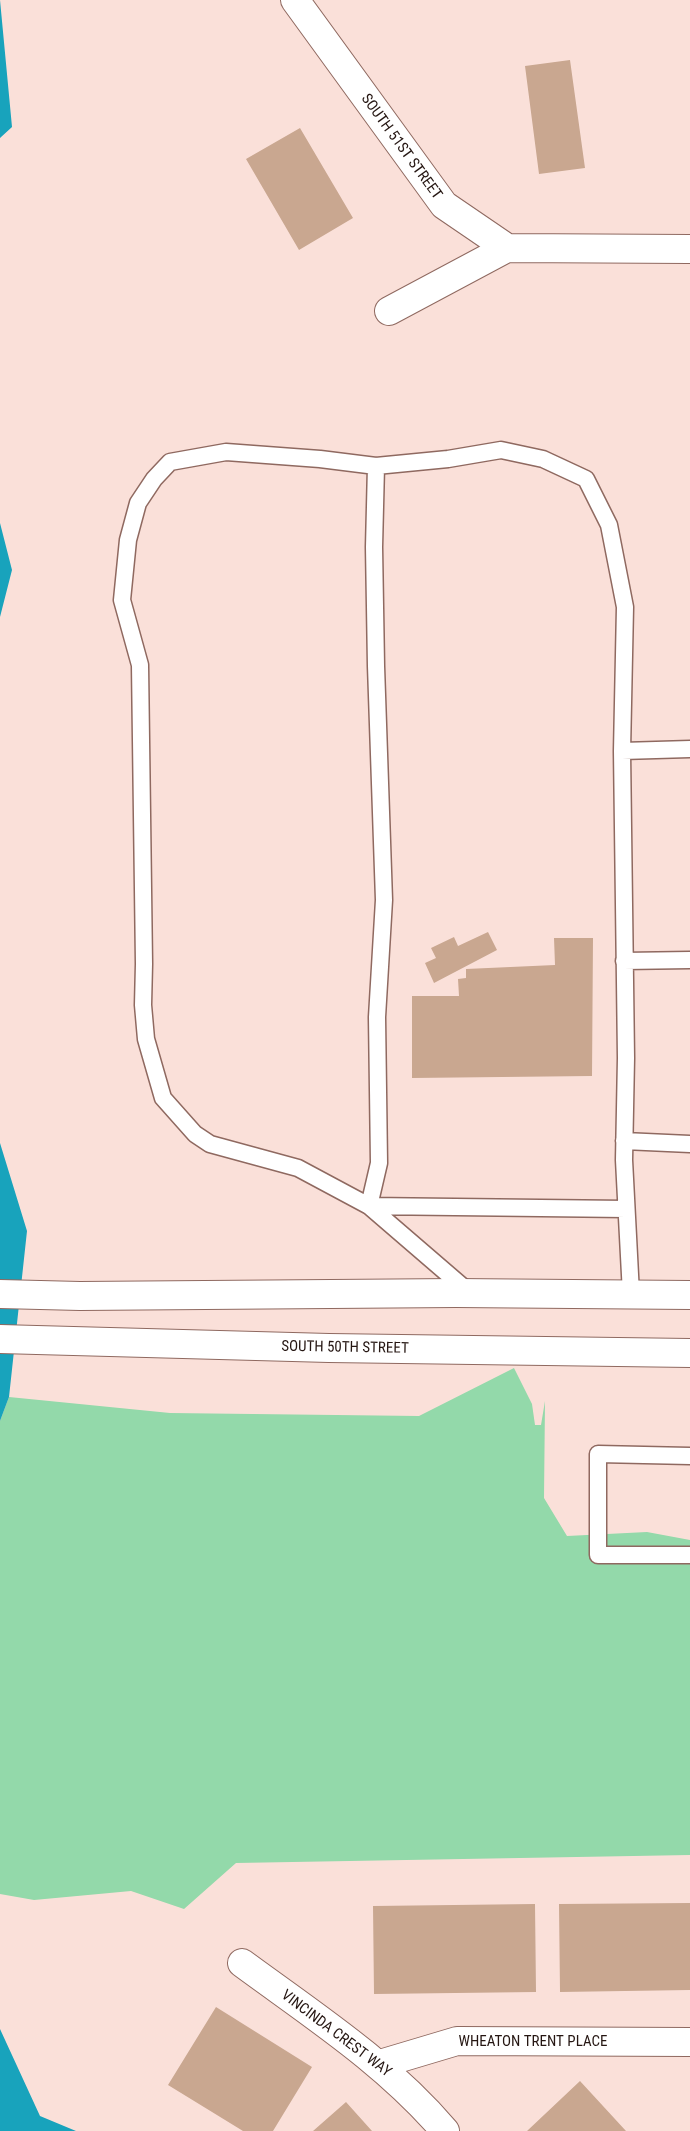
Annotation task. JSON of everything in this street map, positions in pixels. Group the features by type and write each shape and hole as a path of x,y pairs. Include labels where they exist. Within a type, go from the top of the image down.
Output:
{"main road":[{"name":"SOUTH 51ST STREET","path":"295,0 444,205 507,248"},
{"path":"388,312 507,248 690,249"},
{"path":"0,1294 80,1296 470,1293 690,1295"},
{"name":"SOUTH 50TH STREET","path":"0,1339 690,1354"},
{"name":"VINCINDA CREST WAY","path":"242,1963 380,2064 426,2109 445,2131"},
{"name":"WHEATON TRENT PLACE","path":"380,2064 457,2041 690,2042"}],"lane":[{"path":"470,1293 369,1206 298,1168 210,1144 196,1134 163,1098 146,1039 142,1005 144,964 140,665 122,600 128,540 138,502 154,479 170,462 226,452 320,459 376,466 448,459 501,450 543,459 586,479 609,525 625,607 622,751 626,1058 624,1141 631,1294"},
{"path":"369,1206 379,1163 378,1017 384,900 374,548 376,466"},
{"path":"622,751 690,749"},
{"path":"624,961 690,960"},
{"path":"624,1141 690,1144"},
{"path":"369,1206 626,1209"},
{"path":"690,1456 598,1454 598,1555 690,1555"}],"green space":[{"path":"514,1368 532,1404 535,1425 541,1425 545,1401 544,1498 567,1536 647,1532 690,1540 690,1855 236,1863 184,1909 131,1891 34,1900 0,1894 0,1421 9,1397 170,1413 419,1416"}],"water":[{"path":"0,0 12,127 0,138"},
{"path":"0,523 12,570 0,617"},
{"path":"0,1143 27,1231 9,1397 0,1421"},
{"path":"0,2029 40,2116 76,2131 0,2131"}],"building":[{"path":"570,60 585,168 539,174 525,66"},
{"path":"300,128 353,218 299,250 246,159"},
{"path":"488,932 497,950 434,983 425,963 436,958 431,948 454,937 458,946"},
{"path":"554,938 593,938 592,1076 412,1078 412,996 459,996 458,979 466,978 466,969 555,965"},
{"path":"690,1903 690,1990 560,1992 559,1904"},
{"path":"535,1904 536,1992 374,1994 373,1906"},
{"path":"216,2007 312,2067 273,2131 243,2131 168,2085"},
{"path":"580,2081 626,2131 527,2131"},
{"path":"346,2102 372,2131 313,2131"}]}
